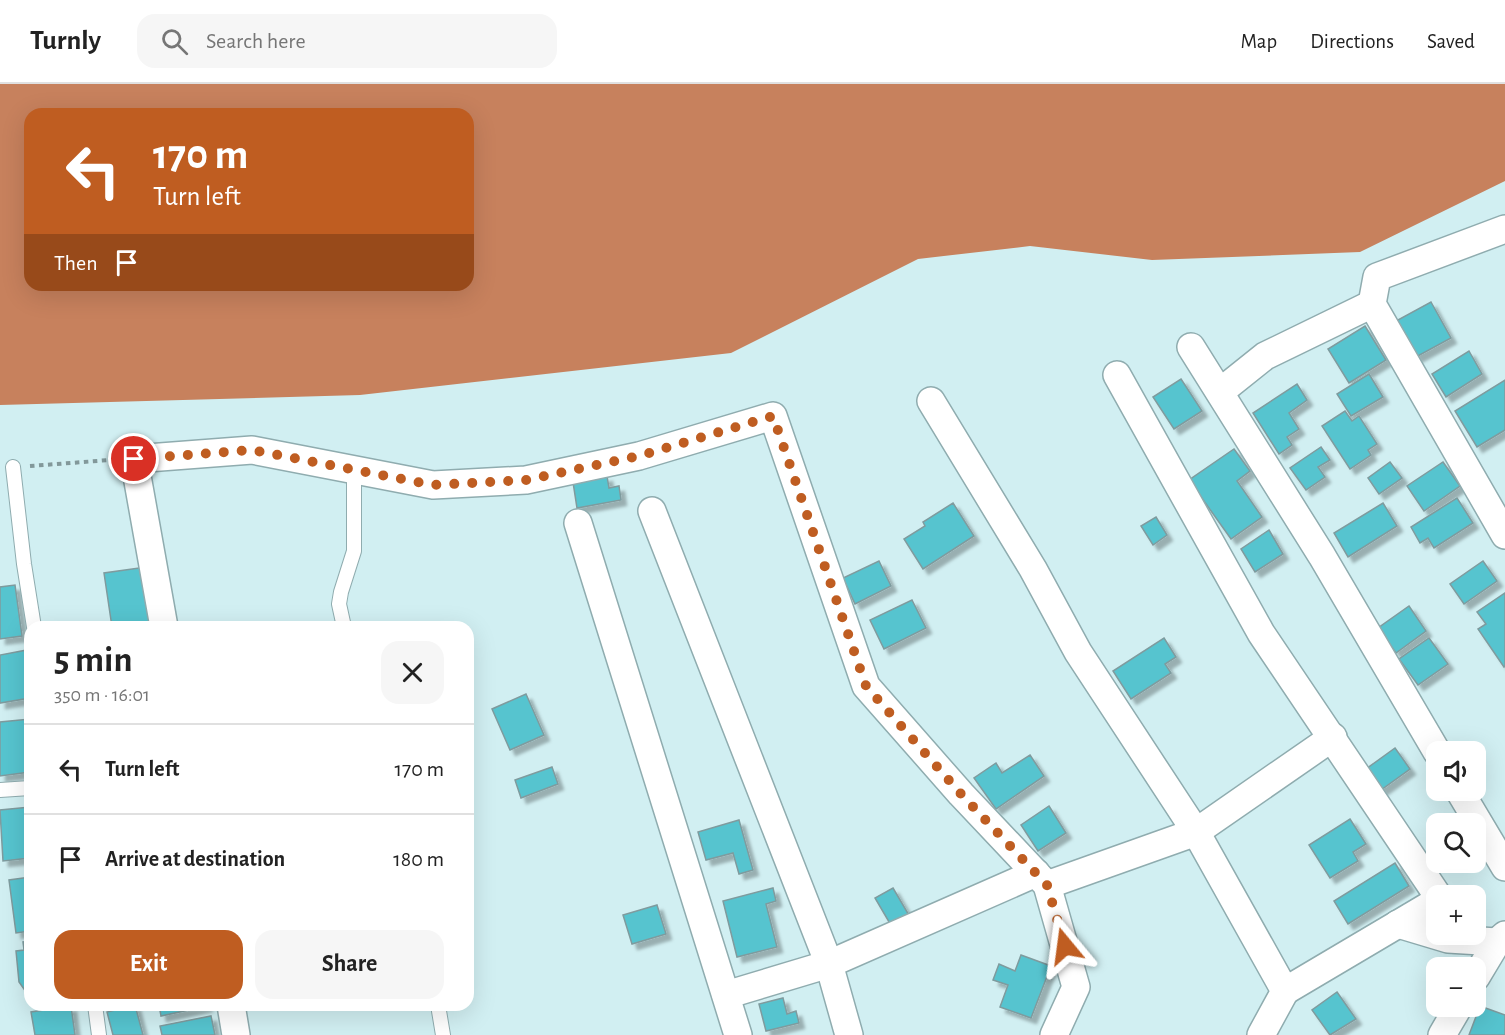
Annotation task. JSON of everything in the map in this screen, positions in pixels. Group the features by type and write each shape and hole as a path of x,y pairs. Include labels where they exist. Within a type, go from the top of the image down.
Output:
{"street":[{"path":"1505,229 1377,277 1372,304 1505,535"},
{"path":"1220,392 1265,356 1372,304"},
{"path":"1191,347 1322,556 1431,741"},
{"path":"1117,375 1261,633 1431,885"},
{"path":"931,401 1033,569 1078,652 1196,832 1285,991"},
{"path":"163,621 134,459 252,450 433,485 526,480 639,456 773,416 866,686 961,794 1042,879 1076,987 1054,1035"},
{"path":"652,511 829,964 849,1035"},
{"path":"578,523 738,1035"},
{"path":"726,995 829,964 1042,879 1196,832 1333,737"},
{"path":"1466,801 1505,867"},
{"path":"1261,1035 1285,991 1426,907"},
{"path":"1398,924 1448,939 1501,939"},
{"path":"1486,962 1501,939"},
{"path":"232,1011 236,1035"},
{"path":"1442,1035 1452,1017"}],"lane":[{"path":"13,467 33,621"},
{"path":"343,621 339,604 354,550 354,470"},
{"path":"0,790 24,788"},
{"path":"96,1011 99,1035"},
{"path":"439,1011 443,1035"}],"path":[{"path":"13,467 134,459"}],"shaded area":[{"path":"0,84 1505,84 1505,181 1360,252 1152,260 1030,246 918,259 731,353 360,395 0,405"}],"building":[{"path":"1431,302 1451,338 1416,357 1396,321"},
{"path":"1365,326 1386,360 1349,383 1328,349"},
{"path":"1469,351 1482,374 1446,397 1432,374"},
{"path":"1369,374 1383,397 1351,416 1337,394"},
{"path":"1181,379 1202,411 1174,429 1153,397"},
{"path":"1505,380 1505,430 1477,447 1455,411"},
{"path":"1297,384 1307,400 1289,413 1299,429 1287,437 1292,445 1279,454 1253,413"},
{"path":"1345,411 1352,421 1359,416 1377,444 1368,450 1371,455 1350,469 1322,426"},
{"path":"1321,447 1330,460 1318,467 1325,477 1306,490 1290,468"},
{"path":"1234,449 1250,471 1237,481 1262,517 1231,539 1189,480"},
{"path":"1390,462 1402,478 1379,494 1368,478"},
{"path":"1443,462 1460,486 1424,511 1407,486"},
{"path":"607,476 609,488 619,486 621,500 577,508 573,482"},
{"path":"1457,498 1473,523 1434,548 1428,538 1420,543 1411,527"},
{"path":"953,503 974,536 923,569 904,539 925,526 923,522"},
{"path":"1383,503 1397,526 1348,557 1334,533"},
{"path":"1156,517 1167,535 1153,545 1141,526"},
{"path":"1269,530 1283,554 1255,572 1241,549"},
{"path":"879,561 891,586 855,604 843,578"},
{"path":"1483,561 1497,581 1464,604 1450,584"},
{"path":"146,567 154,621 111,621 104,573"},
{"path":"15,585 22,636 0,639 0,587"},
{"path":"1505,593 1504,667 1478,629 1486,624 1477,612"},
{"path":"912,600 926,628 884,649 870,620"},
{"path":"1409,606 1426,631 1396,653 1378,628"},
{"path":"1164,638 1176,657 1165,664 1171,673 1131,699 1113,671"},
{"path":"1429,638 1448,664 1418,685 1399,659"},
{"path":"24,651 24,699 0,703 0,655"},
{"path":"526,694 544,735 510,750 492,709"},
{"path":"24,720 24,773 0,776 0,722"},
{"path":"1395,748 1410,769 1381,790 1366,769"},
{"path":"1030,755 1044,776 996,809 974,778 996,763 1002,773"},
{"path":"552,767 558,784 521,798 515,780"},
{"path":"1049,806 1066,833 1038,851 1021,825"},
{"path":"24,808 24,859 3,861 0,810"},
{"path":"1350,819 1366,844 1353,852 1358,861 1330,878 1309,845"},
{"path":"739,820 753,870 739,874 733,853 706,860 698,832"},
{"path":"1395,863 1409,886 1348,924 1334,901"},
{"path":"24,878 24,932 16,933 9,880"},
{"path":"773,888 776,901 766,904 777,947 737,957 723,901"},
{"path":"893,888 910,917 892,927 875,898"},
{"path":"657,905 666,934 632,944 623,915"},
{"path":"24,950 24,989 19,982 16,951"},
{"path":"1021,955 1051,966 1031,1018 1000,1007 1008,985 993,980 999,964 1015,971"},
{"path":"1337,992 1356,1019 1330,1035 1312,1010"},
{"path":"783,998 787,1014 796,1011 799,1023 766,1031 759,1004"},
{"path":"1486,1008 1505,1015 1505,1035 1469,1035 1476,1017 1486,1017"},
{"path":"72,1011 75,1035 35,1035 31,1012"},
{"path":"137,1011 143,1035 113,1035 107,1012"},
{"path":"160,1011 184,1011 161,1016"},
{"path":"211,1016 215,1035 162,1035 160,1026"}],"route":[{"path":"134,459 252,450 433,485 526,480 639,456 773,416 866,686 961,794 1047,885 1065,946"}]}
